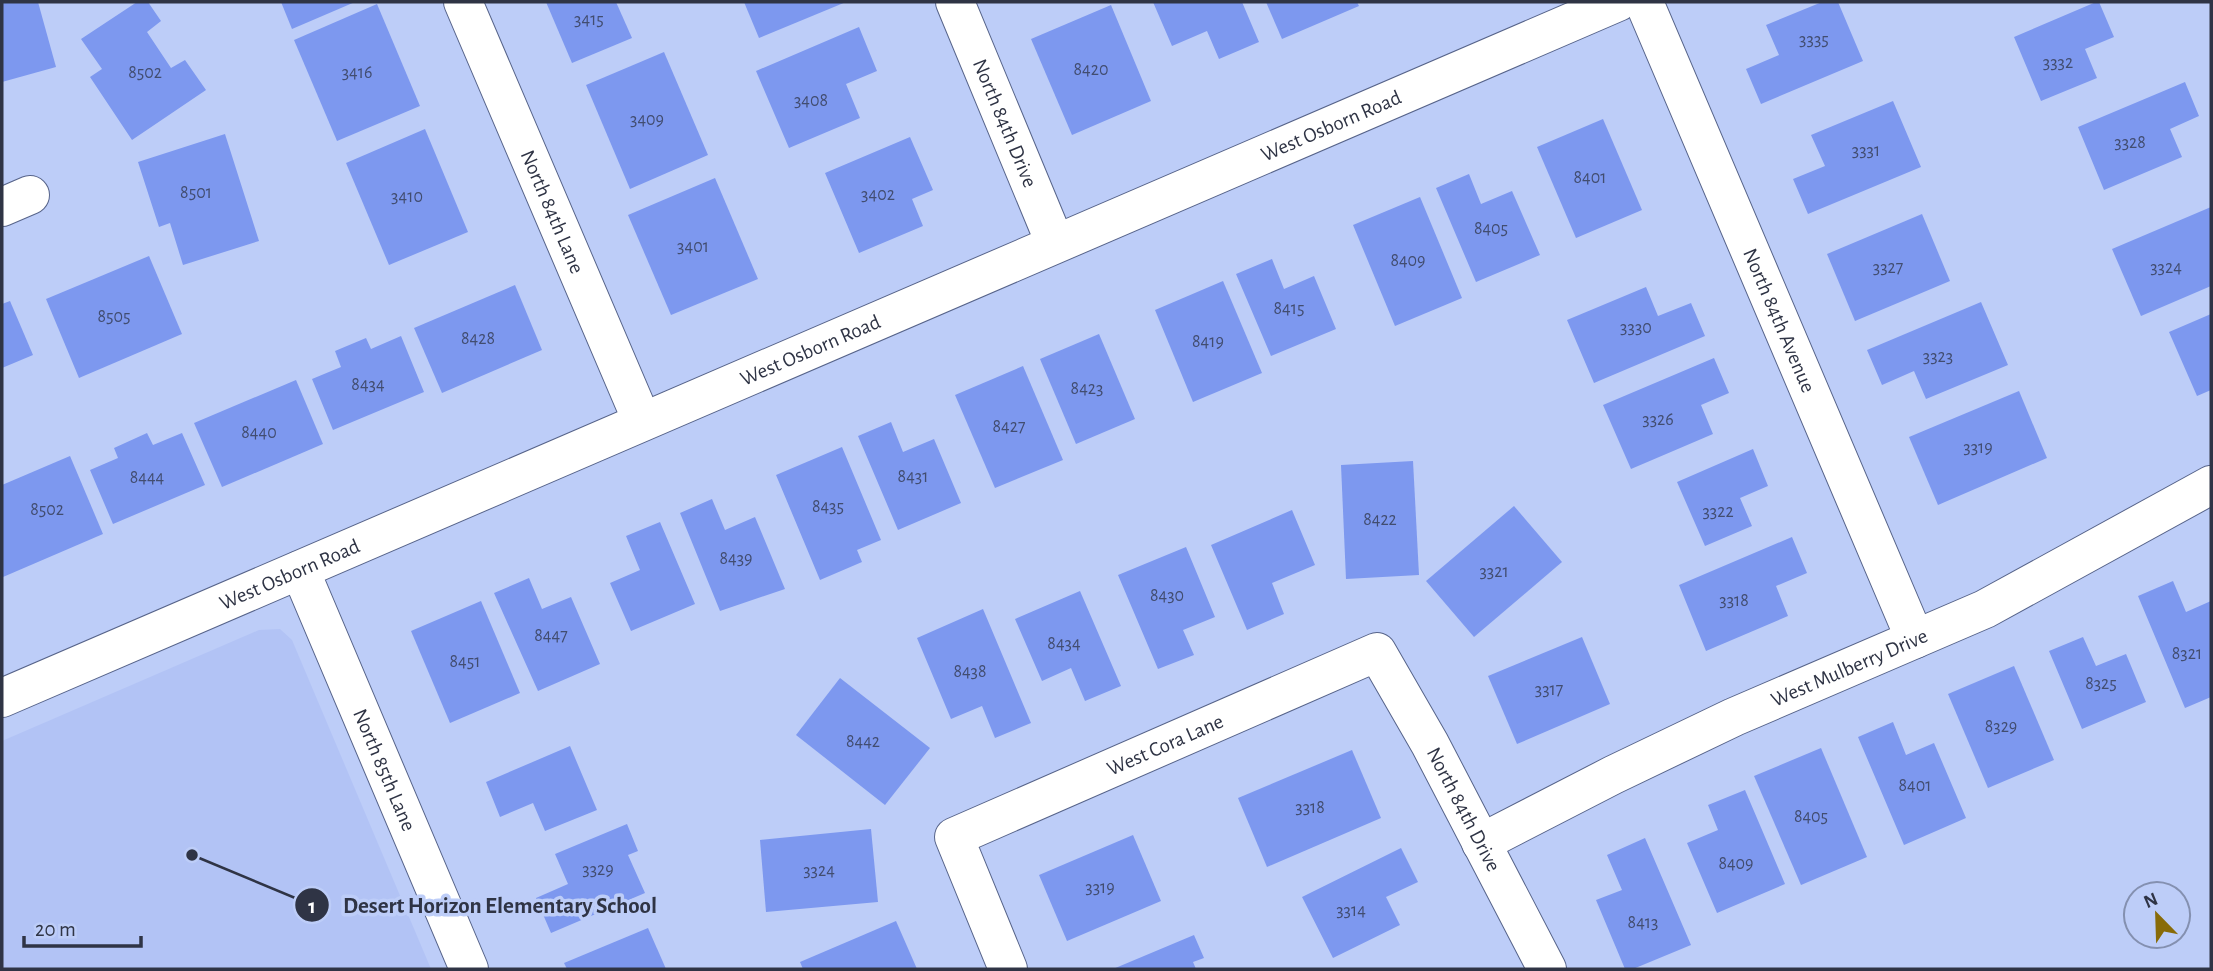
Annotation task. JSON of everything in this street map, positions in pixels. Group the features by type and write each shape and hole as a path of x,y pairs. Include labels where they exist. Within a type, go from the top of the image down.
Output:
{"street":[{"name":"North 84th Lane","path":"463,2 642,421"},
{"name":"North 84th Drive","path":"954,2 1055,243"},
{"name":"West Osborn Road","path":"2,698 1618,2"},
{"name":"North 84th Avenue","path":"1644,2 1915,639"},
{"name":"West Mulberry Drive","path":"1481,843 1612,775 1734,717 2021,590 2211,485"},
{"name":"North 85th Lane","path":"300,570 469,969"},
{"name":"North 84th Drive","path":"1377,652 1430,744 1547,969"},
{"name":"West Cora Lane","path":"1009,969 954,837 1377,652"}],"shaded area":[{"path":"280,629 292,640 431,969 2,969 2,741 259,630"}],"building":[{"path":"2,2 38,2 56,67 2,82"},
{"path":"137,2 148,2 161,21 147,32 171,68 185,60 206,90 132,140 90,77 102,69 81,39"},
{"path":"281,2 355,2 292,29"},
{"path":"546,2 616,2 632,38 572,63"},
{"path":"744,2 846,2 759,38"},
{"path":"1153,2 1242,2 1259,42 1219,59 1207,31 1172,46"},
{"path":"1266,2 1357,2 1359,6 1282,39"},
{"path":"1822,2 1838,2 1863,61 1761,104 1746,69 1779,55 1766,25"},
{"path":"2099,2 2114,37 2085,49 2097,78 2041,101 2014,37"},
{"path":"377,4 420,106 337,141 294,40"},
{"path":"1111,5 1151,101 1072,135 1031,39"},
{"path":"859,27 877,71 846,84 860,118 789,148 756,71"},
{"path":"664,52 708,155 630,189 586,85"},
{"path":"2185,82 2199,116 2170,129 2182,157 2104,190 2078,127"},
{"path":"1893,101 1921,167 1808,214 1793,179 1825,166 1811,135"},
{"path":"1603,119 1642,210 1576,238 1537,147"},
{"path":"425,129 468,232 389,265 346,163"},
{"path":"225,134 259,241 183,265 170,223 159,227 138,162"},
{"path":"910,137 933,190 912,199 923,226 859,253 825,173"},
{"path":"1469,174 1481,204 1512,191 1540,255 1476,282 1436,188"},
{"path":"715,178 758,279 671,315 628,215"},
{"path":"1420,197 1462,298 1395,326 1353,225"},
{"path":"2211,207 2211,286 2141,316 2112,249"},
{"path":"1922,214 1950,281 1855,321 1827,254"},
{"path":"149,256 182,334 79,378 46,299"},
{"path":"1272,259 1284,289 1314,276 1336,329 1271,356 1236,274"},
{"path":"1223,281 1262,373 1193,402 1155,310"},
{"path":"515,285 542,350 442,393 414,328"},
{"path":"1646,287 1658,316 1691,303 1705,336 1594,383 1567,320"},
{"path":"10,301 33,355 2,368 2,304"},
{"path":"1981,302 2008,365 1926,399 1914,371 1882,385 1867,350"},
{"path":"2211,314 2211,390 2197,396 2169,332"},
{"path":"1099,334 1135,419 1076,444 1040,359"},
{"path":"401,336 424,392 333,430 312,379 341,367 335,351 366,338 371,349"},
{"path":"1714,358 1729,393 1701,405 1713,434 1631,469 1603,405"},
{"path":"1023,366 1063,460 995,488 955,395"},
{"path":"296,380 323,444 222,487 194,423"},
{"path":"2019,391 2047,458 1938,505 1909,437"},
{"path":"891,422 903,452 934,439 961,503 898,530 858,436"},
{"path":"147,433 153,445 182,433 205,485 113,524 90,470 118,458 114,448"},
{"path":"842,447 881,540 857,550 862,562 820,580 776,475"},
{"path":"1753,449 1768,486 1740,498 1752,526 1705,546 1677,482"},
{"path":"70,456 103,534 3,577 2,485"},
{"path":"1413,461 1419,575 1346,579 1341,465"},
{"path":"712,499 725,530 755,517 785,589 720,611 680,513"},
{"path":"1514,506 1562,562 1474,637 1426,581"},
{"path":"1292,510 1315,565 1272,583 1284,614 1247,630 1211,545"},
{"path":"660,522 695,604 631,631 610,583 640,570 626,536"},
{"path":"1792,537 1807,573 1776,586 1788,616 1706,651 1679,585"},
{"path":"1186,547 1215,617 1183,630 1194,655 1158,669 1118,575"},
{"path":"529,578 542,609 571,597 600,664 538,691 494,593"},
{"path":"2173,581 2186,612 2211,601 2211,697 2185,708 2138,596"},
{"path":"1080,591 1121,686 1085,701 1071,668 1042,681 1015,619"},
{"path":"481,601 520,693 450,723 411,631"},
{"path":"983,609 1031,723 995,738 982,706 951,719 917,638"},
{"path":"1582,637 1610,704 1517,744 1488,676"},
{"path":"2083,637 2096,666 2126,654 2146,702 2082,729 2049,651"},
{"path":"2014,666 2054,760 1988,788 1948,694"},
{"path":"840,678 930,748 885,805 796,735"},
{"path":"1893,722 1906,755 1934,743 1966,818 1904,845 1858,737"},
{"path":"570,746 597,810 545,831 533,803 500,817 486,782"},
{"path":"1821,748 1867,857 1801,885 1754,776"},
{"path":"1352,750 1381,818 1267,867 1238,798"},
{"path":"1745,790 1785,884 1717,913 1687,843 1718,830 1708,805"},
{"path":"627,824 638,851 628,855 645,893 551,933 536,898 568,884 555,854"},
{"path":"871,829 878,902 766,912 760,840"},
{"path":"1133,835 1161,901 1067,941 1039,875"},
{"path":"1645,838 1691,945 1633,969 1625,969 1596,900 1622,890 1607,855"},
{"path":"1401,848 1418,882 1386,897 1400,925 1333,958 1302,897"},
{"path":"896,921 917,969 803,969 800,962"},
{"path":"648,928 666,969 567,969 564,963"},
{"path":"1194,935 1204,958 1193,962 1196,969 1113,969"}],"place":[{"name":"Desert Horizon Elementary School","path":"192,855"}]}
